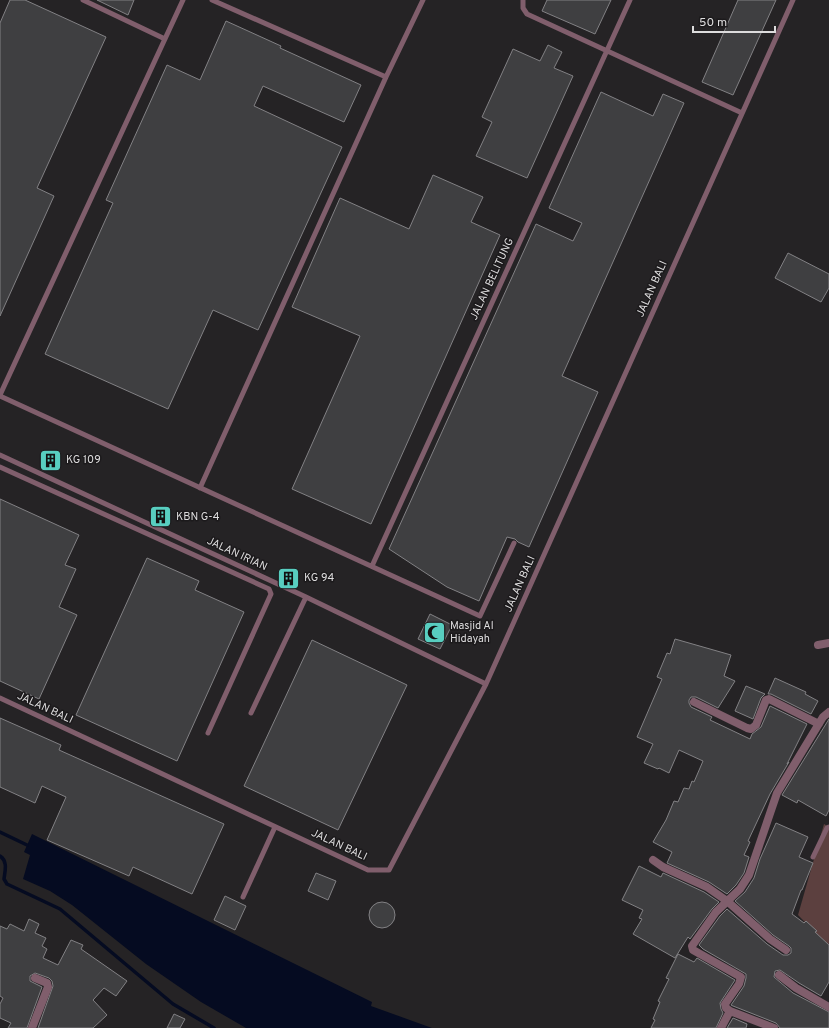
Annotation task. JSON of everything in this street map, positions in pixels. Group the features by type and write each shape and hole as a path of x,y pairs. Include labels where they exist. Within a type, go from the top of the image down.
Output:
{"street":[{"path":"818,645 829,643"},
{"path":"694,702 751,729 756,725 766,700 770,699 819,724"},
{"path":"774,1028 730,1011 726,1008 725,1004 739,984 741,977 693,950 692,946 716,912 740,889 749,875 777,793 824,715 829,712"},
{"path":"653,860 707,888 727,901 770,939 786,950"},
{"path":"779,975 796,988 829,1007"},
{"path":"32,1028 48,987 47,983 35,978"},
{"path":"721,1028 730,1011"}],"lane":[{"path":"83,0 165,39"},
{"path":"183,0 0,396 480,616 514,543"},
{"path":"212,0 386,77"},
{"path":"200,488 386,77 423,0"},
{"path":"524,0 523,8 527,14 742,113"},
{"name":"JALAN BELITUNG","path":"372,566 630,0"},
{"name":"JALAN BALI","path":"0,698 368,870 389,870 486,684 793,0"},
{"name":"JALAN IRIAN","path":"0,455 306,597 486,684"},
{"path":"0,467 269,589 271,594 208,733"},
{"path":"251,713 306,597"},
{"path":"243,897 275,827"},
{"path":"813,857 827,828 829,827"}],"shaded area":[{"path":"824,824 829,827 829,947 798,915"}],"water":[{"path":"32,834 372,1002 371,1006 432,1028 246,1028 201,1002 146,964 72,905 50,891 23,879 30,855 24,852"}],"building":[{"path":"10,0 25,0 106,37 37,188 54,196 0,316 0,23"},
{"path":"97,0 134,0 128,15"},
{"path":"547,0 611,0 595,34 542,11"},
{"path":"738,0 776,0 733,95 702,82"},
{"path":"226,21 281,46 280,48 361,85 344,122 263,86 254,106 342,147 258,330 213,310 168,409 45,354 113,203 106,200 167,65 200,80"},
{"path":"548,45 562,52 554,68 573,76 527,178 476,156 492,122 482,117 513,49 540,61"},
{"path":"601,92 653,116 663,94 684,103 562,376 598,392 529,547 515,539 507,537 479,601 447,587 389,549 536,224 573,241 582,223 549,208"},
{"path":"433,175 483,197 471,222 500,235 371,524 292,489 360,336 292,307 340,198 409,229"},
{"path":"788,253 829,274 829,288 821,302 775,278"},
{"name":"KG 109","path":"47,452 58,456 53,468 43,464"},
{"path":"0,499 79,535 65,565 76,569 59,607 77,615 39,699 0,681"},
{"name":"KBN G-4","path":"158,511 166,515 162,523 153,519"},
{"path":"147,558 199,581 195,590 244,612 177,761 76,715"},
{"name":"KG 94","path":"285,572 294,576 291,584 281,579"},
{"name":"Masjid Al Hidayah","path":"430,614 452,625 440,649 418,639"},
{"path":"675,639 731,655 724,676 735,681 718,708 696,697 691,697 689,700 691,707 712,717 710,720 750,739 752,734 761,727 770,706 807,724 787,764 789,762 770,794 748,841 750,842 744,855 749,857 744,873 736,885 727,894 709,882 667,863 672,852 653,842 666,820 674,801 678,802 684,788 689,789 692,781 694,782 703,761 679,750 669,773 659,768 658,769 644,763 653,744 637,737 662,679 657,677 667,653 670,654"},
{"path":"312,640 407,685 338,830 244,786"},
{"path":"775,678 806,692 805,694 818,701 811,714 771,694 768,694"},
{"path":"746,686 765,694 761,698 753,719 735,711"},
{"path":"0,718 61,745 59,750 224,824 192,894 133,867 129,876 47,840 66,797 42,786 35,803 0,787"},
{"path":"829,719 829,810 826,816 798,800 797,803 782,795"},
{"path":"776,823 808,837 799,857 813,863 792,914 804,923 806,921 829,945 829,982 821,996 780,970 775,971 774,977 793,993 829,1012 829,1028 780,1028 776,1023 731,1005 744,986 746,974 703,949 699,945 720,916 727,909 767,944 783,955 788,955 791,953 791,948 789,946 773,935 735,901 745,892 754,878 760,859"},
{"path":"639,866 661,877 663,873 704,892 719,902 690,939 688,937 675,958 633,934 642,919 639,918 643,910 622,900"},
{"path":"316,873 336,881 328,900 308,891"},
{"path":"225,896 246,906 235,930 214,920"},
{"path":"382,902 392,905 395,915 392,925 382,928 372,925 369,915 372,905"},
{"path":"29,919 39,924 35,933 46,938 42,946 47,949 43,958 58,965 71,940 83,945 81,949 127,981 116,996 104,988 93,1000 107,1015 93,1028 38,1028 53,986 52,981 49,978 35,973 30,976 30,981 42,987 27,1028 8,1028 11,1023 0,1018 0,1004 3,998 0,996 0,926 7,929 10,924 24,931"},
{"path":"678,954 694,962 697,958 735,980 720,1003 723,1013 716,1028 651,1028 660,1002 658,1001 669,979 666,978"},
{"path":"174,1014 185,1019 180,1028 167,1028"},
{"path":"733,1018 747,1024 746,1028 727,1028"}],"waterway":[{"path":"0,832 27,845"},
{"path":"0,856 3,858 5,863 4,879 7,884 60,909 173,1004 214,1028"}],"place":[{"name":"KG 109","path":"50,460"},
{"name":"KBN G-4","path":"160,517"},
{"name":"KG 94","path":"288,578"},
{"name":"Masjid Al Hidayah","path":"435,632"}]}
